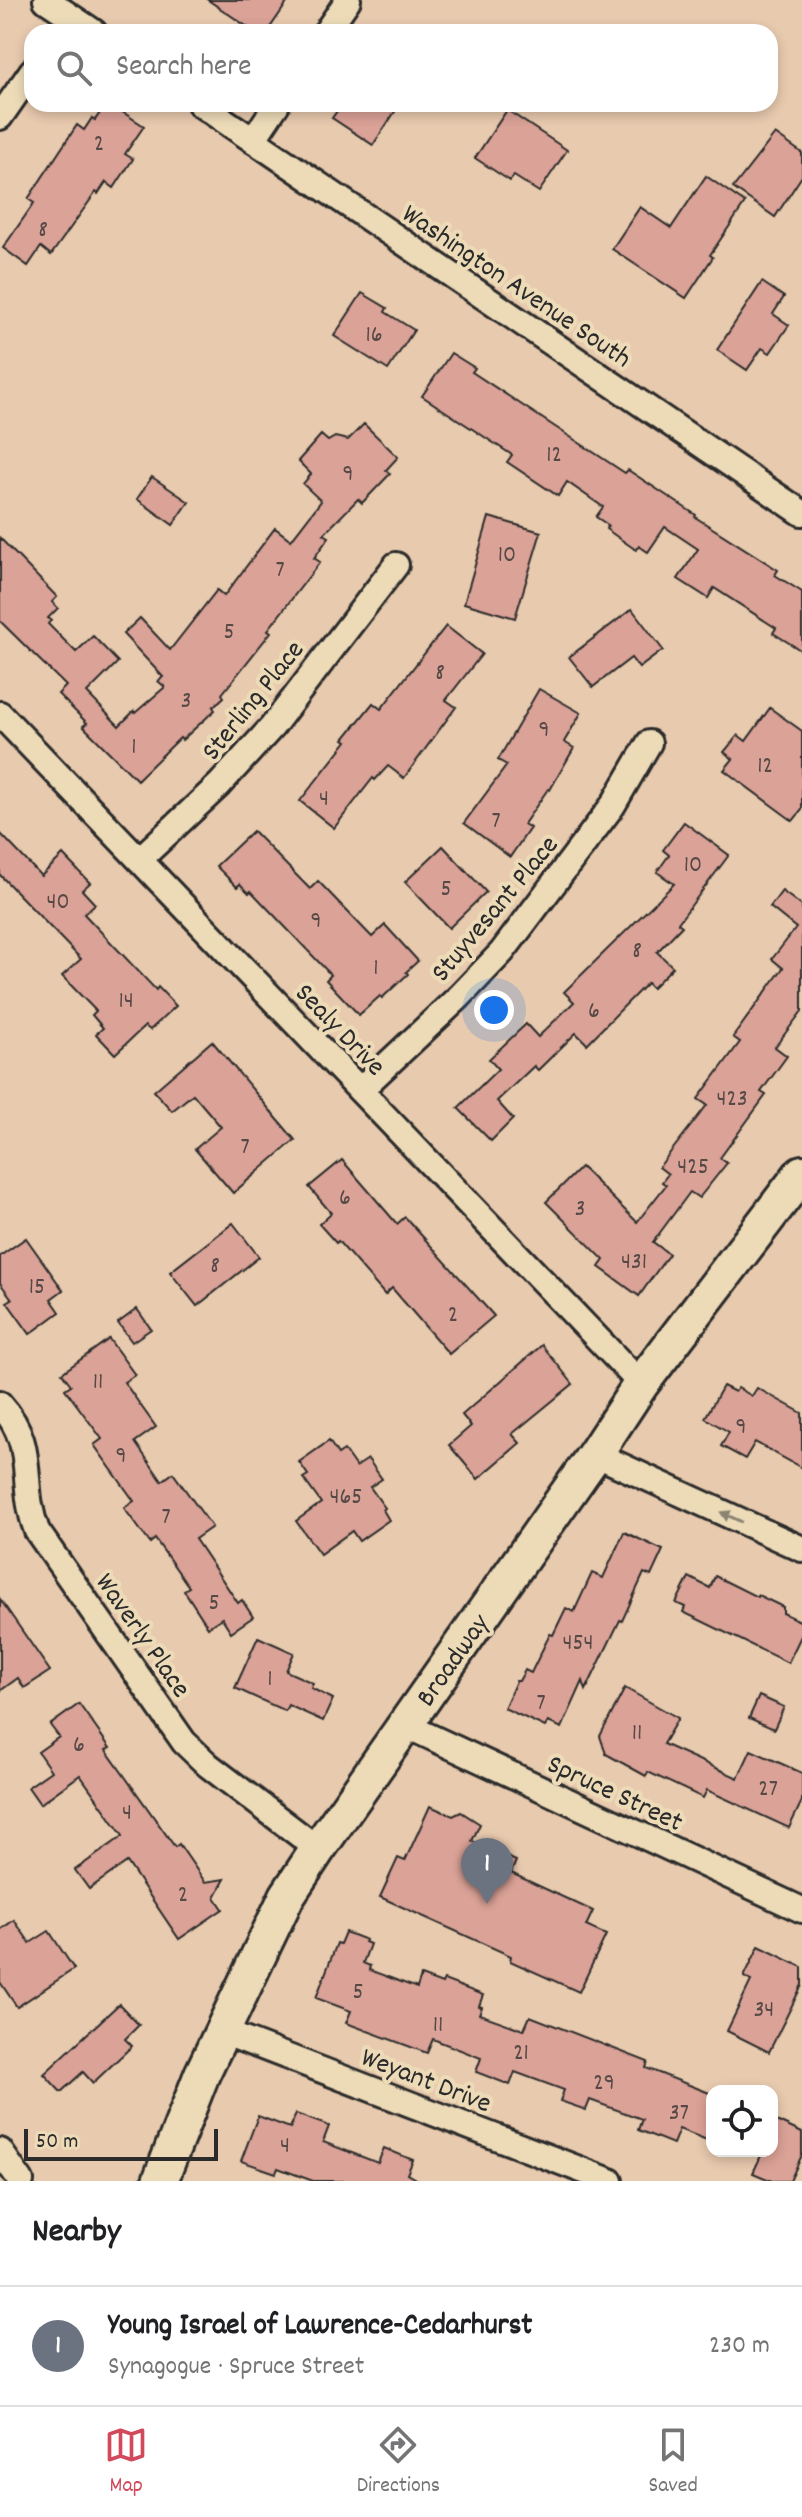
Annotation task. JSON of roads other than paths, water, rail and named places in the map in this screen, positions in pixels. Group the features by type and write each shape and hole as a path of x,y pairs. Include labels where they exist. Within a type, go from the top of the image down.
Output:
{"main road":[{"name":"Broadway","path":"160,2181 202,2074 287,1896 641,1384 802,1173"}],"street":[{"path":"46,0 64,24"},
{"path":"332,24 348,0"},
{"path":"0,117 24,82"},
{"name":"Washington Avenue South","path":"212,112 802,513"},
{"path":"253,140 272,112"},
{"name":"Sterling Place","path":"140,859 219,785 272,727 396,565"},
{"name":"Sealy Drive","path":"0,714 641,1384"},
{"name":"Stuyvesant Place","path":"360,1090 502,952 613,805 649,743"},
{"name":"Waverly Place","path":"0,1404 13,1418 25,1445 30,1513 37,1531 184,1742 208,1765 318,1849"},
{"path":"595,1454 802,1549"},
{"name":"Spruce Street","path":"405,1725 802,1910"},
{"name":"Weyant Drive","path":"223,2032 610,2181"},
{"path":"0,2151 21,2181"}],"place":[{"name":"Young Israel of Lawrence-Cedarhurst","path":"487,1904"}]}
